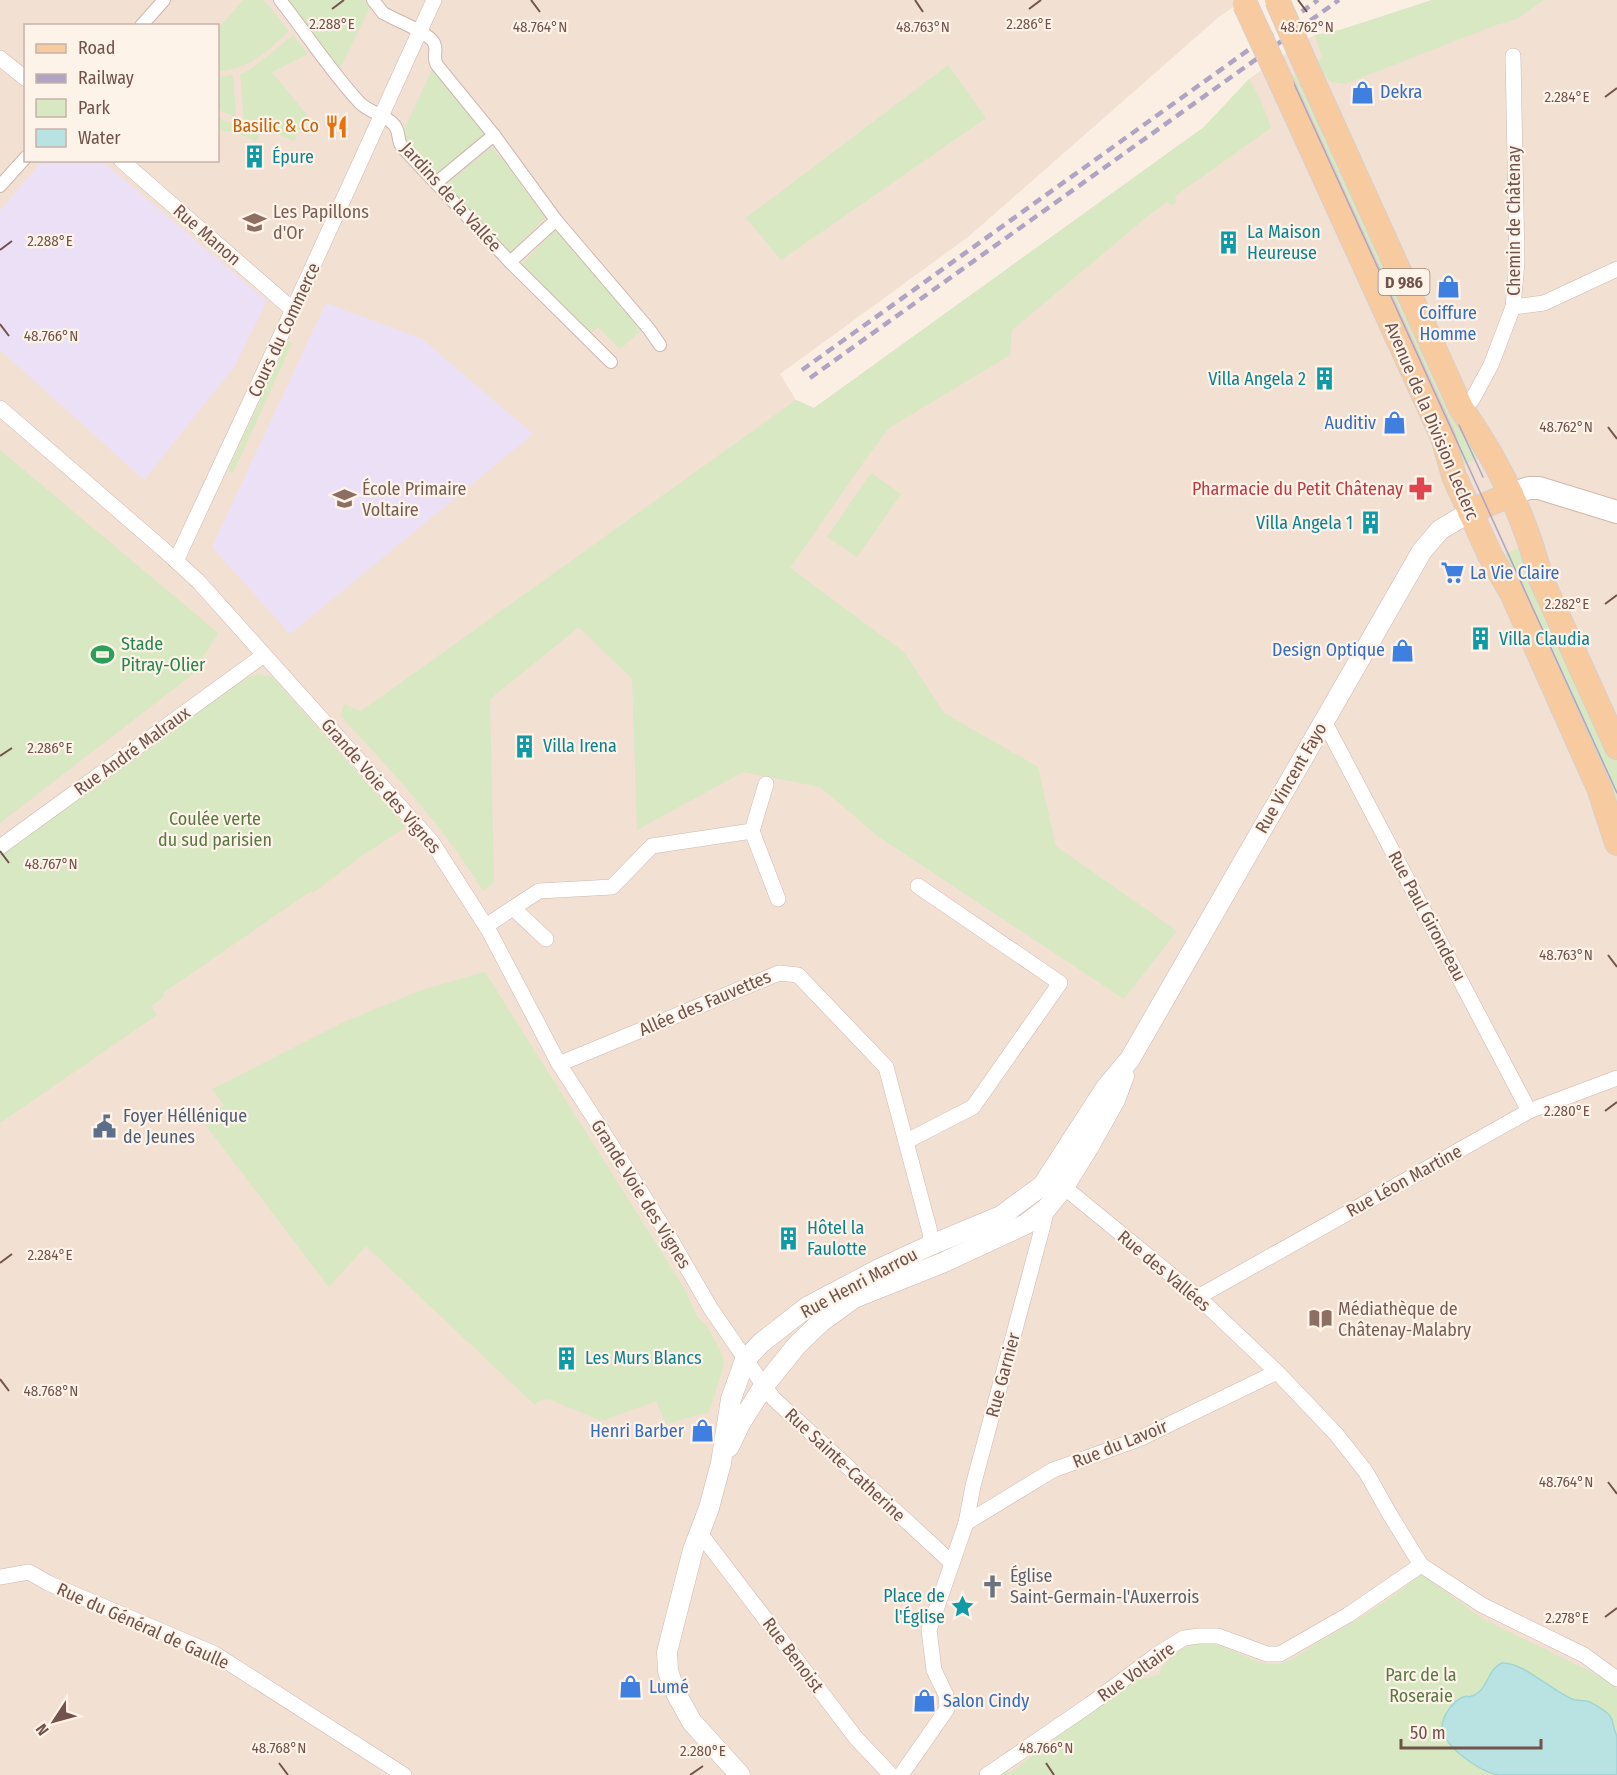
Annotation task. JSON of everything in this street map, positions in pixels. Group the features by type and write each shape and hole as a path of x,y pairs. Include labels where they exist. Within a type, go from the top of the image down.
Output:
{"main road":[{"name":"Avenue de la Division Leclerc","path":"1277,0 1461,408 1493,459 1511,494 1541,579 1617,747"},
{"name":"Avenue de la Division Leclerc","path":"1244,2 1443,437 1454,476 1470,512 1490,555 1512,593 1599,788 1617,843"},
{"path":"1470,512 1529,488 1539,488 1617,512"}],"street":[{"path":"143,24 164,0"},
{"name":"Jardins de la Vallée","path":"280,0 359,103 369,111 393,123 398,131 399,143 510,262 611,362"},
{"path":"373,0 383,13 430,37 436,48 434,60 437,65 494,135 556,220 660,345"},
{"name":"Cours du Commerce","path":"176,561 434,0"},
{"name":"Chemin de Châtenay","path":"1461,408 1472,400 1491,365 1513,307 1517,262 1513,56"},
{"path":"0,58 24,77"},
{"path":"436,183 494,135"},
{"path":"0,186 24,159"},
{"name":"Rue Manon","path":"123,162 293,310"},
{"path":"510,262 556,220"},
{"path":"1513,307 1544,303 1617,269"},
{"name":"Grande Voie des Vignes","path":"0,408 198,581 432,842 486,926 559,1064 745,1360"},
{"name":"Rue Vincent Fayo","path":"1047,1208 1064,1187 1115,1100 1130,1059 1422,551 1440,530 1470,512"},
{"name":"Rue André Malraux","path":"0,847 264,654"},
{"name":"Rue Paul Girondeau","path":"1324,721 1529,1111"},
{"path":"766,784 752,831 778,899"},
{"path":"486,926 539,891 612,887 652,846 752,831"},
{"path":"907,1141 973,1107 1060,982 918,886"},
{"path":"513,908 546,939"},
{"name":"Allée des Fauvettes","path":"559,1064 778,973 798,975 886,1067 907,1141 930,1232 931,1245"},
{"name":"Rue Vincent Fayo","path":"1043,1185 1105,1089 1130,1059"},
{"name":"Rue Léon Martine","path":"1198,1297 1529,1111 1617,1078"},
{"path":"1043,1185 1064,1187"},
{"name":"Rue Garnier","path":"901,1775 946,1709 946,1695 934,1670 929,1630 966,1523 973,1486 1047,1208 1043,1185"},
{"name":"Rue Henri Marrou","path":"740,1775 692,1722 676,1695 668,1671 667,1653 689,1565 709,1508 721,1463 731,1399 745,1360 761,1343 807,1307 879,1269 1001,1216 1043,1185"},
{"name":"Rue des Vallées","path":"1064,1187 1198,1297 1277,1372 1336,1434 1366,1472 1421,1565"},
{"name":"Rue Henri Marrou","path":"721,1463 741,1422 764,1386 784,1360 820,1322 854,1298 942,1263 1026,1224 1047,1208"},
{"name":"Rue Sainte-Catherine","path":"745,1360 774,1399 952,1563"},
{"name":"Rue du Lavoir","path":"966,1523 1053,1470 1139,1439 1277,1372"},
{"name":"Rue Benoist","path":"699,1532 856,1738 891,1775"},
{"path":"1421,1565 1482,1605 1584,1655 1617,1679"},
{"name":"Rue Voltaire","path":"987,1775 1184,1638 1218,1636 1267,1654 1280,1654 1348,1615 1421,1565"},
{"name":"Rue du Général de Gaulle","path":"0,1576 29,1572 48,1583 215,1654 404,1775"}],"shaded area":[{"path":"0,0 1244,0 1220,16 968,237 780,374 796,400 814,408 1204,127 1249,79 1306,39 1432,0 1617,0 1617,1775 0,1775"},
{"path":"41,162 103,162 267,301 234,367 144,480 0,350 0,210"},
{"name":"École Primaire Voltaire","path":"326,303 422,339 533,434 290,634 212,547"}],"green space":[{"path":"243,0 264,0 289,31 257,58 239,67 219,71 219,28"},
{"path":"285,0 364,0 370,7 340,68"},
{"path":"1432,0 1544,0 1517,19 1496,25 1345,84 1330,82 1318,67 1316,62 1322,58 1315,35 1340,30"},
{"path":"293,35 308,54 272,72 307,115 294,141 244,119 240,74 253,68"},
{"path":"948,65 986,118 781,260 746,218"},
{"path":"433,68 486,133 436,174 402,134"},
{"path":"1302,69 1484,455 1458,468 1286,81"},
{"path":"233,75 236,117 219,110 219,77"},
{"path":"1249,79 1261,101 1271,128 1175,196 1176,202 1172,205 1167,202 1149,215 1012,330 1010,355 889,428 790,568 904,652 944,713 1038,767 1056,846 1177,931 1124,999 879,837 820,787 743,772 637,830 632,679 579,627 490,699 494,880 483,891 452,844 341,716 344,704 361,711 796,400 814,408 1204,127"},
{"path":"219,118 258,133 259,137 256,142 235,132 219,130"},
{"path":"492,147 501,158 506,155 526,182 522,187 546,217 510,253 444,186"},
{"path":"557,228 643,329 620,349 598,327 590,334 521,265"},
{"path":"287,341 292,343 233,473 228,471"},
{"name":"Stade Pitray-Olier","path":"0,450 218,633 193,674 0,823"},
{"path":"871,473 901,494 857,557 827,537"},
{"path":"1525,545 1536,581 1617,760 1617,819 1499,557"},
{"name":"Coulée verte du sud parisien","path":"258,674 272,677 406,827 363,855 313,893 311,891 163,993 165,996 151,1006 157,1015 0,1123 0,853 247,678"},
{"path":"485,972 684,1288 698,1318 705,1323 722,1354 724,1365 709,1412 666,1424 656,1401 602,1421 548,1399 538,1401 535,1405 366,1246 329,1287 201,1119 224,1105 212,1089 344,1022 424,989"},
{"name":"Parc de la Roseraie","path":"1421,1574 1483,1619 1606,1679 1617,1689 1617,1775 996,1775 1003,1769 1011,1772 1130,1682 1159,1675 1170,1658 1181,1649 1199,1643 1212,1644 1259,1662 1282,1663 1295,1658 1369,1612"}],"water":[{"path":"1502,1663 1519,1667 1564,1695 1574,1700 1590,1702 1609,1714 1617,1736 1617,1775 1498,1775 1472,1763 1455,1749 1448,1742 1442,1726 1446,1713 1459,1699 1470,1697 1481,1690 1493,1670"}],"tram line":[{"path":"1256,0 1617,793"},
{"path":"1459,425 1483,477"}],"railway":[{"path":"802,370 1318,0"},
{"path":"810,378 1339,0"}],"place":[{"name":"Dekra","path":"1362,92"},
{"name":"Basilic & Co","path":"337,126"},
{"name":"Épure","path":"254,157"},
{"name":"Les Papillons d'Or","path":"255,222"},
{"name":"La Maison Heureuse","path":"1229,242"},
{"name":"Coiffure Homme","path":"1448,287"},
{"name":"Villa Angela 2","path":"1324,379"},
{"name":"Auditiv","path":"1394,423"},
{"name":"Pharmacie du Petit Châtenay","path":"1421,489"},
{"name":"École Primaire Voltaire","path":"344,499"},
{"name":"Villa Angela 1","path":"1371,523"},
{"name":"La Vie Claire","path":"1452,573"},
{"name":"Villa Claudia","path":"1481,639"},
{"name":"Design Optique","path":"1403,650"},
{"name":"Stade Pitray-Olier","path":"103,654"},
{"name":"Villa Irena","path":"525,746"},
{"name":"Foyer Héllénique de Jeunes","path":"105,1126"},
{"name":"Hôtel la Faulotte","path":"789,1238"},
{"name":"Médiathèque de Châtenay-Malabry","path":"1320,1319"},
{"name":"Les Murs Blancs","path":"567,1358"},
{"name":"Henri Barber","path":"702,1431"},
{"name":"Église Saint-Germain-l'Auxerrois","path":"992,1586"},
{"name":"Place de l'Église","path":"963,1606"},
{"name":"Lumé","path":"631,1687"},
{"name":"Salon Cindy","path":"925,1701"}]}
